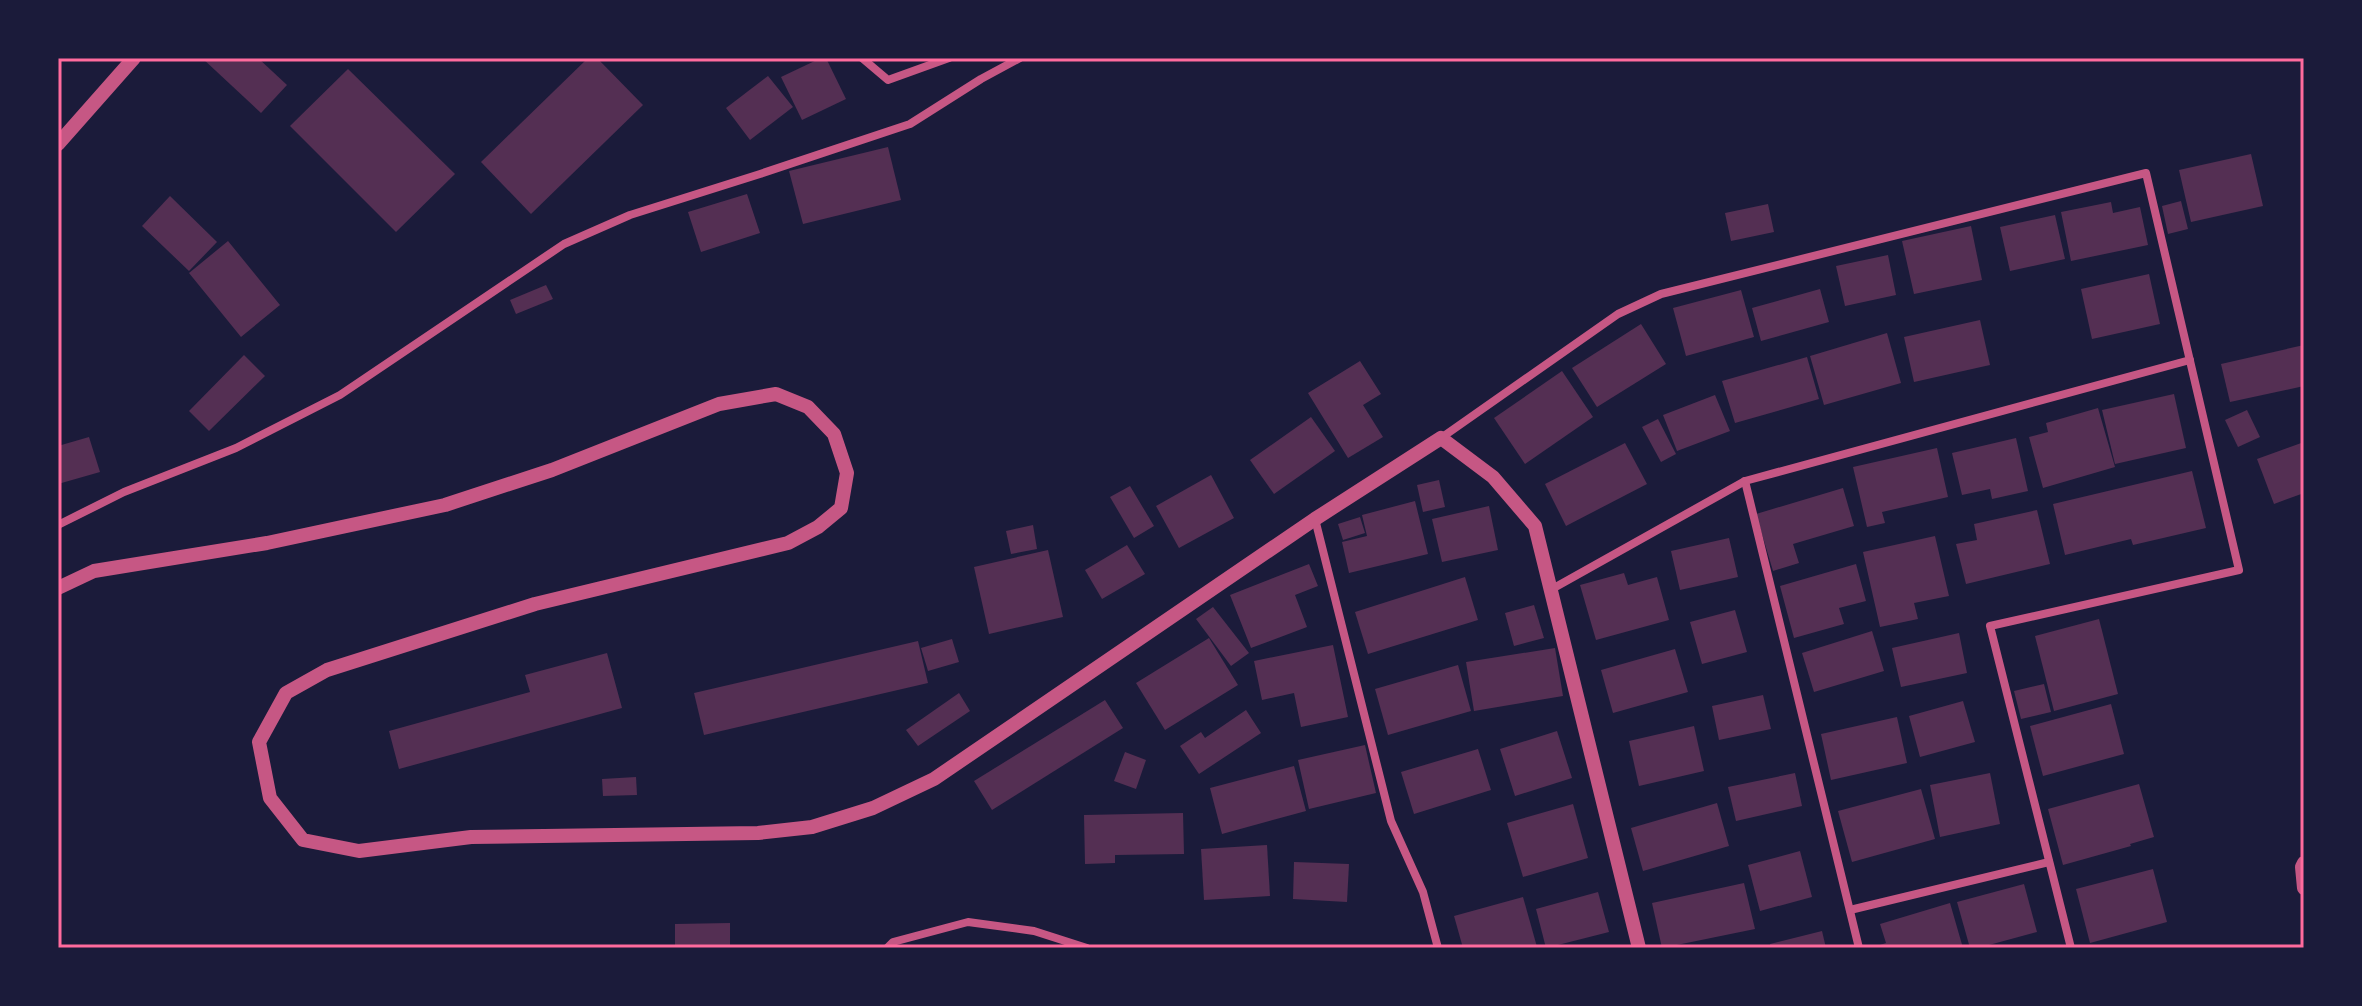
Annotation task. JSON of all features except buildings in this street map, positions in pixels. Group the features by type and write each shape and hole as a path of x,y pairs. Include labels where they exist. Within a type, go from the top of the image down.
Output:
{"street":[{"path":"58,144 134,58"},
{"path":"862,58 888,80 949,58"},
{"path":"58,525 124,492 236,448 340,395 564,244 630,215 910,124 1020,58"},
{"path":"58,588 94,571 267,543 445,505 552,470 719,404 776,394 808,407 834,434 847,473 841,508 818,527 788,543 535,604 327,670 286,693 259,742 270,798 303,840 359,851 471,837 758,833 812,827 873,808 934,779 1315,519 1441,438 1618,314 1661,294 2146,173 2239,570 1990,626 2071,948"},
{"path":"1552,589 1745,481 2190,360"},
{"path":"1441,438 1493,477 1535,526 1639,948"},
{"path":"1745,481 1859,948"},
{"path":"1315,519 1391,821 1423,892 1438,948"},
{"path":"1850,910 2049,862"},
{"path":"2304,863 2304,888"},
{"path":"887,948 893,942 968,922 1034,931 1087,948"}]}
